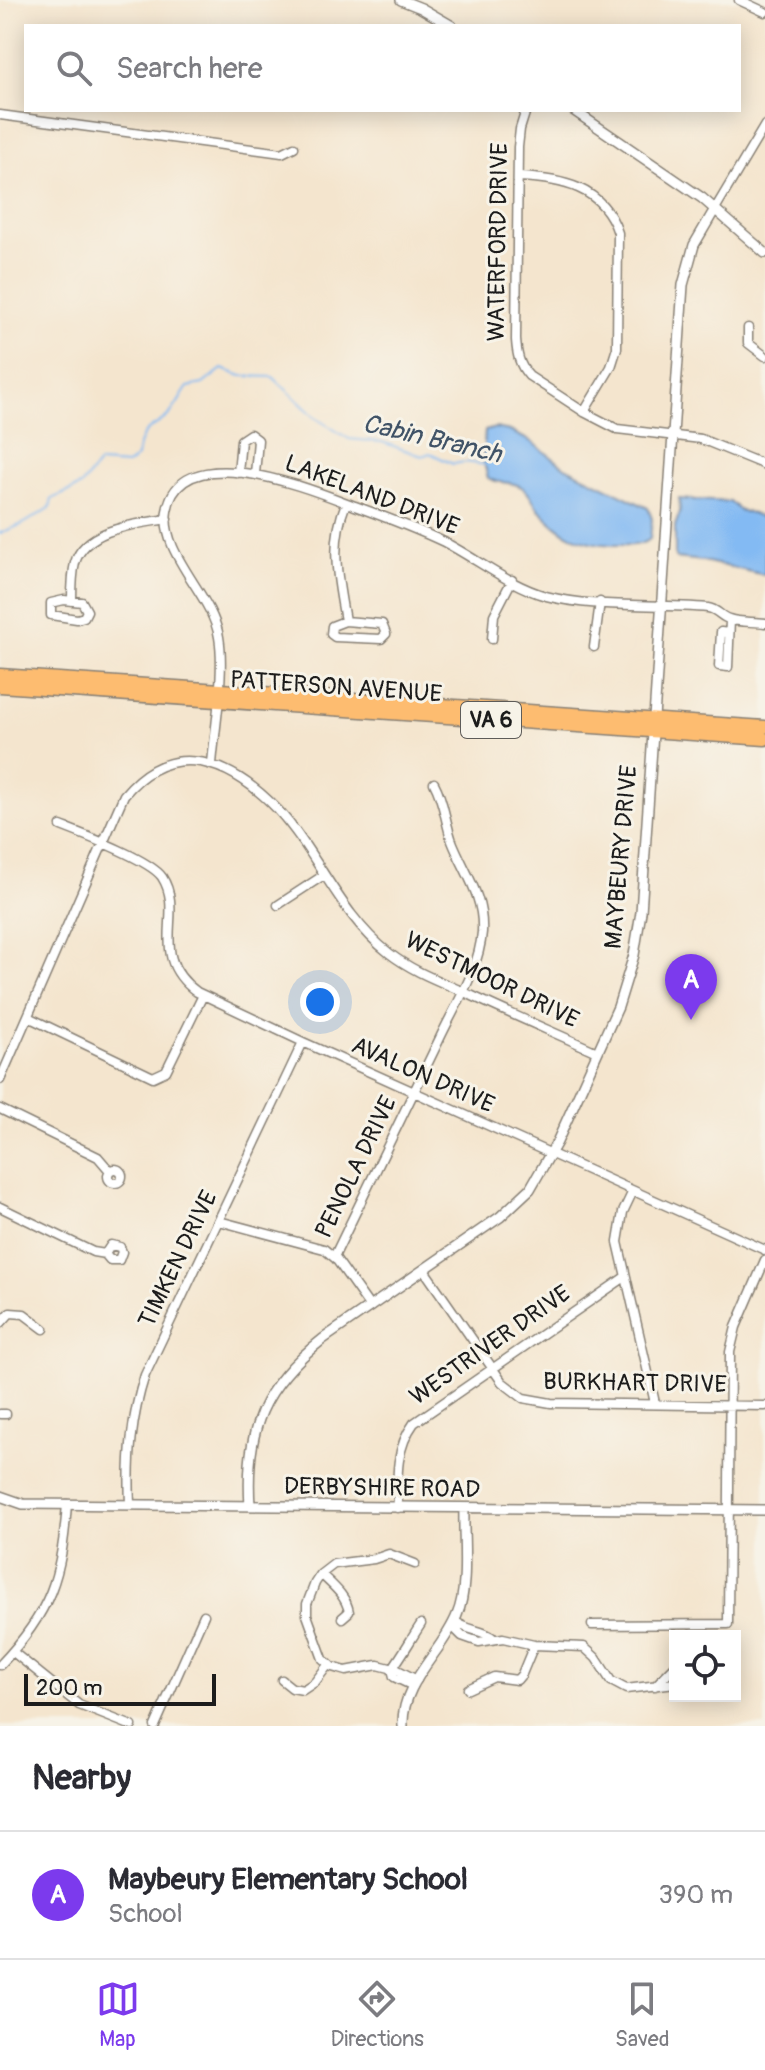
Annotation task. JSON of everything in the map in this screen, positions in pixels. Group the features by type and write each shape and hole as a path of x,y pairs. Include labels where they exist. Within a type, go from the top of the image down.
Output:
{"main road":[{"name":"PATTERSON AVENUE","path":"0,675 218,696"},
{"name":"PATTERSON AVENUE","path":"0,686 218,696 653,725 765,727"},
{"name":"PATTERSON AVENUE","path":"653,725 765,739"}],"street":[{"path":"401,0 449,24"},
{"path":"739,0 765,12"},
{"name":"WATERFORD DRIVE","path":"525,112 520,129 518,177 517,355 526,373 584,412"},
{"path":"576,112 715,209 765,253"},
{"path":"0,115 282,153 294,147"},
{"path":"715,209 765,125"},
{"path":"518,177 549,178 572,184 602,205 614,221 618,233 617,348 611,367 584,412 622,430 711,442 765,465"},
{"name":"MAYBEURY DRIVE","path":"250,1506 250,1448 269,1394 301,1356 517,1204 538,1178 550,1154 624,990 638,933 685,273 694,245 715,209"},
{"path":"748,328 748,343 765,356"},
{"path":"238,473 241,440 250,434 255,435 258,442 255,474"},
{"name":"LAKELAND DRIVE","path":"167,519 170,500 182,485 206,473 255,474 284,480 436,538 545,596 711,608 730,620 765,623"},
{"path":"345,621 334,552 346,503"},
{"path":"0,1080 124,795 137,778 154,767 176,761 197,760 212,764 219,639 212,612 167,530 167,519 121,529 90,542 75,563 72,601"},
{"path":"492,639 494,615 512,580"},
{"path":"594,647 600,602"},
{"path":"729,633 730,620"},
{"path":"345,621 382,624 386,634 381,639 335,637 330,631 332,626 345,621"},
{"name":"WESTMOOR DRIVE","path":"212,764 243,781 277,809 352,916 377,943 410,967 597,1052"},
{"name":"PENOLA DRIVE","path":"334,1257 479,951 482,933 480,903 473,881 454,845 441,795 434,783"},
{"name":"AVALON DRIVE","path":"61,826 149,865 162,877 169,896 168,937 172,960 186,983 203,995 765,1250"},
{"path":"278,905 324,875"},
{"path":"28,1017 153,1077 166,1071 203,995"},
{"name":"TIMKEN DRIVE","path":"130,1504 129,1446 138,1396 150,1363 303,1042"},
{"path":"0,1109 98,1157 110,1171"},
{"path":"633,1191 625,1205 618,1242 655,1403"},
{"path":"0,1207 93,1252 105,1254"},
{"path":"219,1221 312,1244 334,1257 370,1307"},
{"path":"592,1625 728,1624 730,1363 733,1336 765,1260"},
{"name":"BURKHART DRIVE","path":"424,1270 491,1368 510,1390 532,1401 765,1406"},
{"name":"WESTRIVER DRIVE","path":"398,1508 398,1460 408,1431 420,1418 625,1277"},
{"path":"0,1324 10,1313 21,1313 44,1329"},
{"name":"DERBYSHIRE ROAD","path":"0,1496 23,1504 765,1510"},
{"path":"0,1665 41,1614 51,1595 63,1553 67,1504"},
{"path":"403,1726 403,1708 460,1607 464,1509"},
{"path":"415,1564 385,1555 330,1566 321,1574 308,1599 307,1615 328,1665 346,1671 372,1665 392,1669 405,1672 415,1683"},
{"path":"321,1574 341,1593 348,1605 349,1612 342,1618"},
{"path":"155,1726 204,1615"},
{"path":"392,1669 421,1624"},
{"path":"453,1624 493,1638 534,1645 584,1647 592,1652 615,1684 632,1689 669,1684"},
{"path":"468,1689 494,1677 517,1680 534,1645"},
{"path":"13,1652 79,1705 132,1726"},
{"path":"282,1680 296,1689 308,1688 328,1665"},
{"path":"654,1687 669,1672"}],"water":[{"path":"495,428 510,431 530,441 565,467 648,508 652,519 650,539 628,545 581,540 555,525 523,488 488,478 483,459 485,431"},
{"path":"679,499 730,502 739,510 765,518 765,575 675,558"}],"waterway":[{"name":"Cabin Branch","path":"0,533 50,508 52,499 81,486 99,463 127,465 137,457 144,434 170,414 188,387 203,384 222,369 242,376 273,377 316,418 349,439 382,442 422,456 430,453 453,464 486,465"}],"place":[{"name":"Maybeury Elementary School","path":"691,1020"}]}
